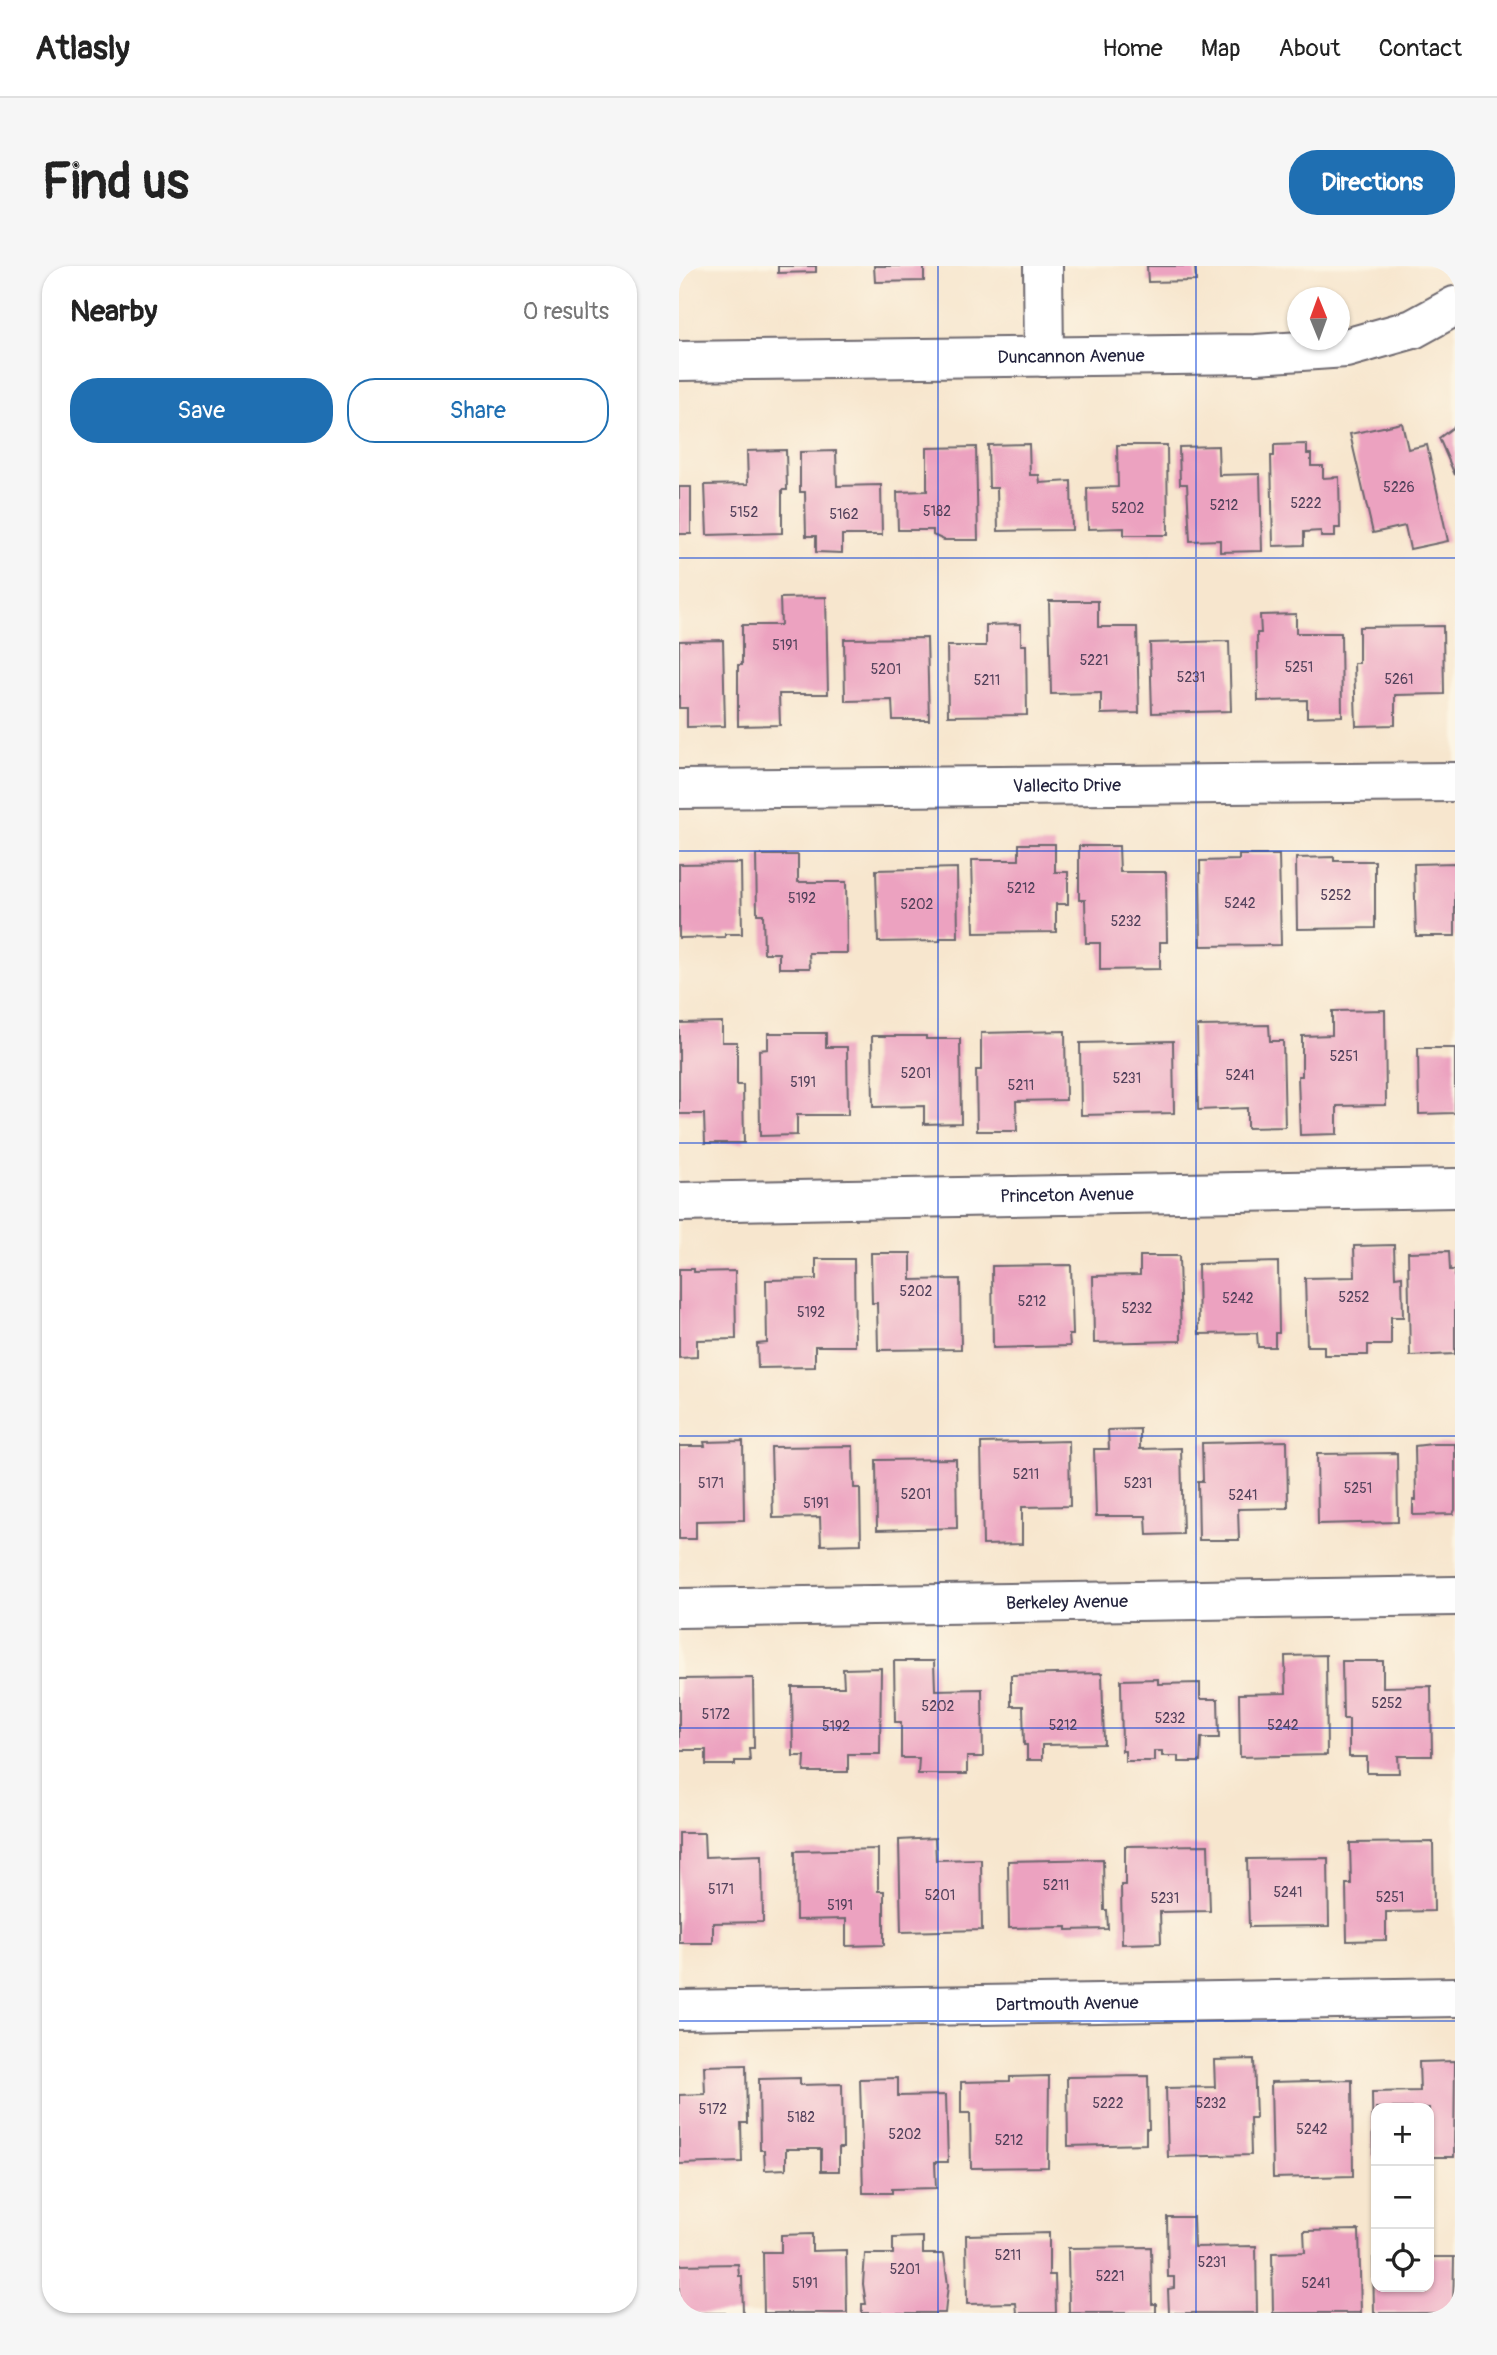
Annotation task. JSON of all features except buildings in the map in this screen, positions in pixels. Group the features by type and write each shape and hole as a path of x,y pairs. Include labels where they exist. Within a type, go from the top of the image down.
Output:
{"street":[{"path":"1042,266 1044,357"},
{"name":"Duncannon Avenue","path":"679,361 1256,354 1346,348 1413,329 1455,306"},
{"name":"Vallecito Drive","path":"679,789 1455,782"},
{"name":"Princeton Avenue","path":"679,1202 1455,1188"},
{"name":"Berkeley Avenue","path":"679,1608 1455,1596"},
{"name":"Dartmouth Avenue","path":"679,2010 1455,1997"}]}
